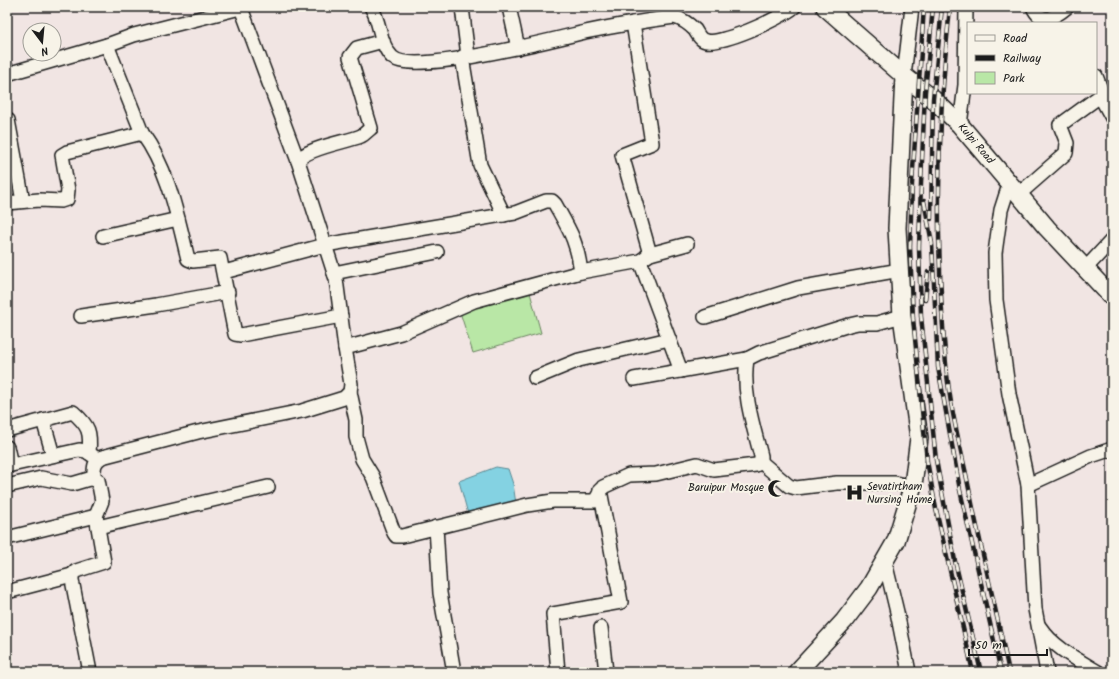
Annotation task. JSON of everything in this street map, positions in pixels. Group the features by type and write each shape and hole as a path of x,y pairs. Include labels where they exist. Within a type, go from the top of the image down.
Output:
{"main road":[{"name":"Kulpi Road","path":"825,7 960,124 1014,190 1112,297"},
{"path":"797,672 857,605 885,562 900,530 912,487 919,438 902,316 897,205 904,76"}],"street":[{"path":"7,74 107,45 134,35 210,12 243,7 298,161 334,273 342,316 345,348 351,384 350,392 356,420 356,437 362,459 373,477 396,536 402,536 532,504 553,501 591,502 597,499 600,490 612,482 629,475 656,474 697,464 714,470 746,468 761,462"},
{"path":"371,7 383,41 393,58 411,63 465,57 518,48 632,23 674,17 683,20 694,28 702,40 711,42 751,30 770,22 794,7"},
{"path":"462,7 465,57 480,165 504,215"},
{"path":"509,7 518,48"},
{"path":"904,76 912,7"},
{"path":"960,124 965,85 966,7"},
{"path":"1033,7 1040,16 1058,20 1067,7"},
{"path":"632,23 652,143 622,155 645,258 669,339 681,371"},
{"path":"298,161 304,155 362,135 371,128 350,57 357,48 383,41"},
{"path":"107,45 142,133 160,162 171,190 188,259 193,262 220,258 228,292 235,334 241,335 342,316"},
{"path":"1097,79 1101,89 1100,96 1112,118"},
{"path":"1047,672 1037,623 1028,485 1009,394 996,300 996,253 1001,210 1014,190 1066,153 1068,143 1060,125 1100,96"},
{"path":"8,120 23,201"},
{"path":"7,203 23,201 61,201 67,198 68,190 62,155 67,152 142,133"},
{"path":"224,272 325,245 504,215 524,210 546,201 552,201 578,248 581,272"},
{"path":"103,236 178,219"},
{"path":"1085,269 1112,240"},
{"path":"345,348 401,333 474,301 581,272 645,258 687,244"},
{"path":"334,273 437,252"},
{"path":"705,317 798,288 900,270"},
{"path":"81,316 228,292"},
{"path":"634,379 747,359 759,353 849,325 858,323 877,323 902,316"},
{"path":"536,378 579,360 669,339"},
{"path":"747,359 747,392 761,462 789,486 796,488 837,483 895,483 912,487"},
{"path":"7,447 9,466 79,450 93,456 198,432 302,411 344,398 350,392"},
{"path":"7,430 73,412 86,423 93,456 94,478"},
{"path":"43,420 53,455"},
{"path":"1028,485 1091,456 1112,449"},
{"path":"7,486 41,478 72,484 94,478"},
{"path":"7,592 72,575 76,571 104,562 97,522 102,501 98,480 94,478"},
{"path":"7,538 97,522 268,487"},
{"path":"558,672 553,614 621,602 600,490"},
{"path":"436,527 440,593 454,672"},
{"path":"885,562 909,672"},
{"path":"72,575 90,672"},
{"path":"1037,623 1045,635 1055,645 1098,672"},
{"path":"601,628 606,672"}],"green space":[{"path":"529,289 541,333 473,353 459,309"}],"water":[{"path":"496,467 508,469 513,484 516,504 468,514 459,481"}],"railway":[{"path":"924,7 912,184 910,247 913,318 927,461 936,509 973,672"},
{"path":"933,7 925,92 921,184 919,247 921,316 936,460 955,561 981,672"},
{"path":"931,219 933,99 942,7"},
{"path":"950,7 942,96 940,141 939,230 942,320 949,392 954,419 1009,672"},
{"path":"924,201 932,243 938,367 960,490 1001,672"},
{"path":"925,300 928,272"}],"place":[{"name":"Baruipur Mosque","path":"777,488"},
{"name":"Sevatirtham Nursing Home","path":"854,493"}]}
